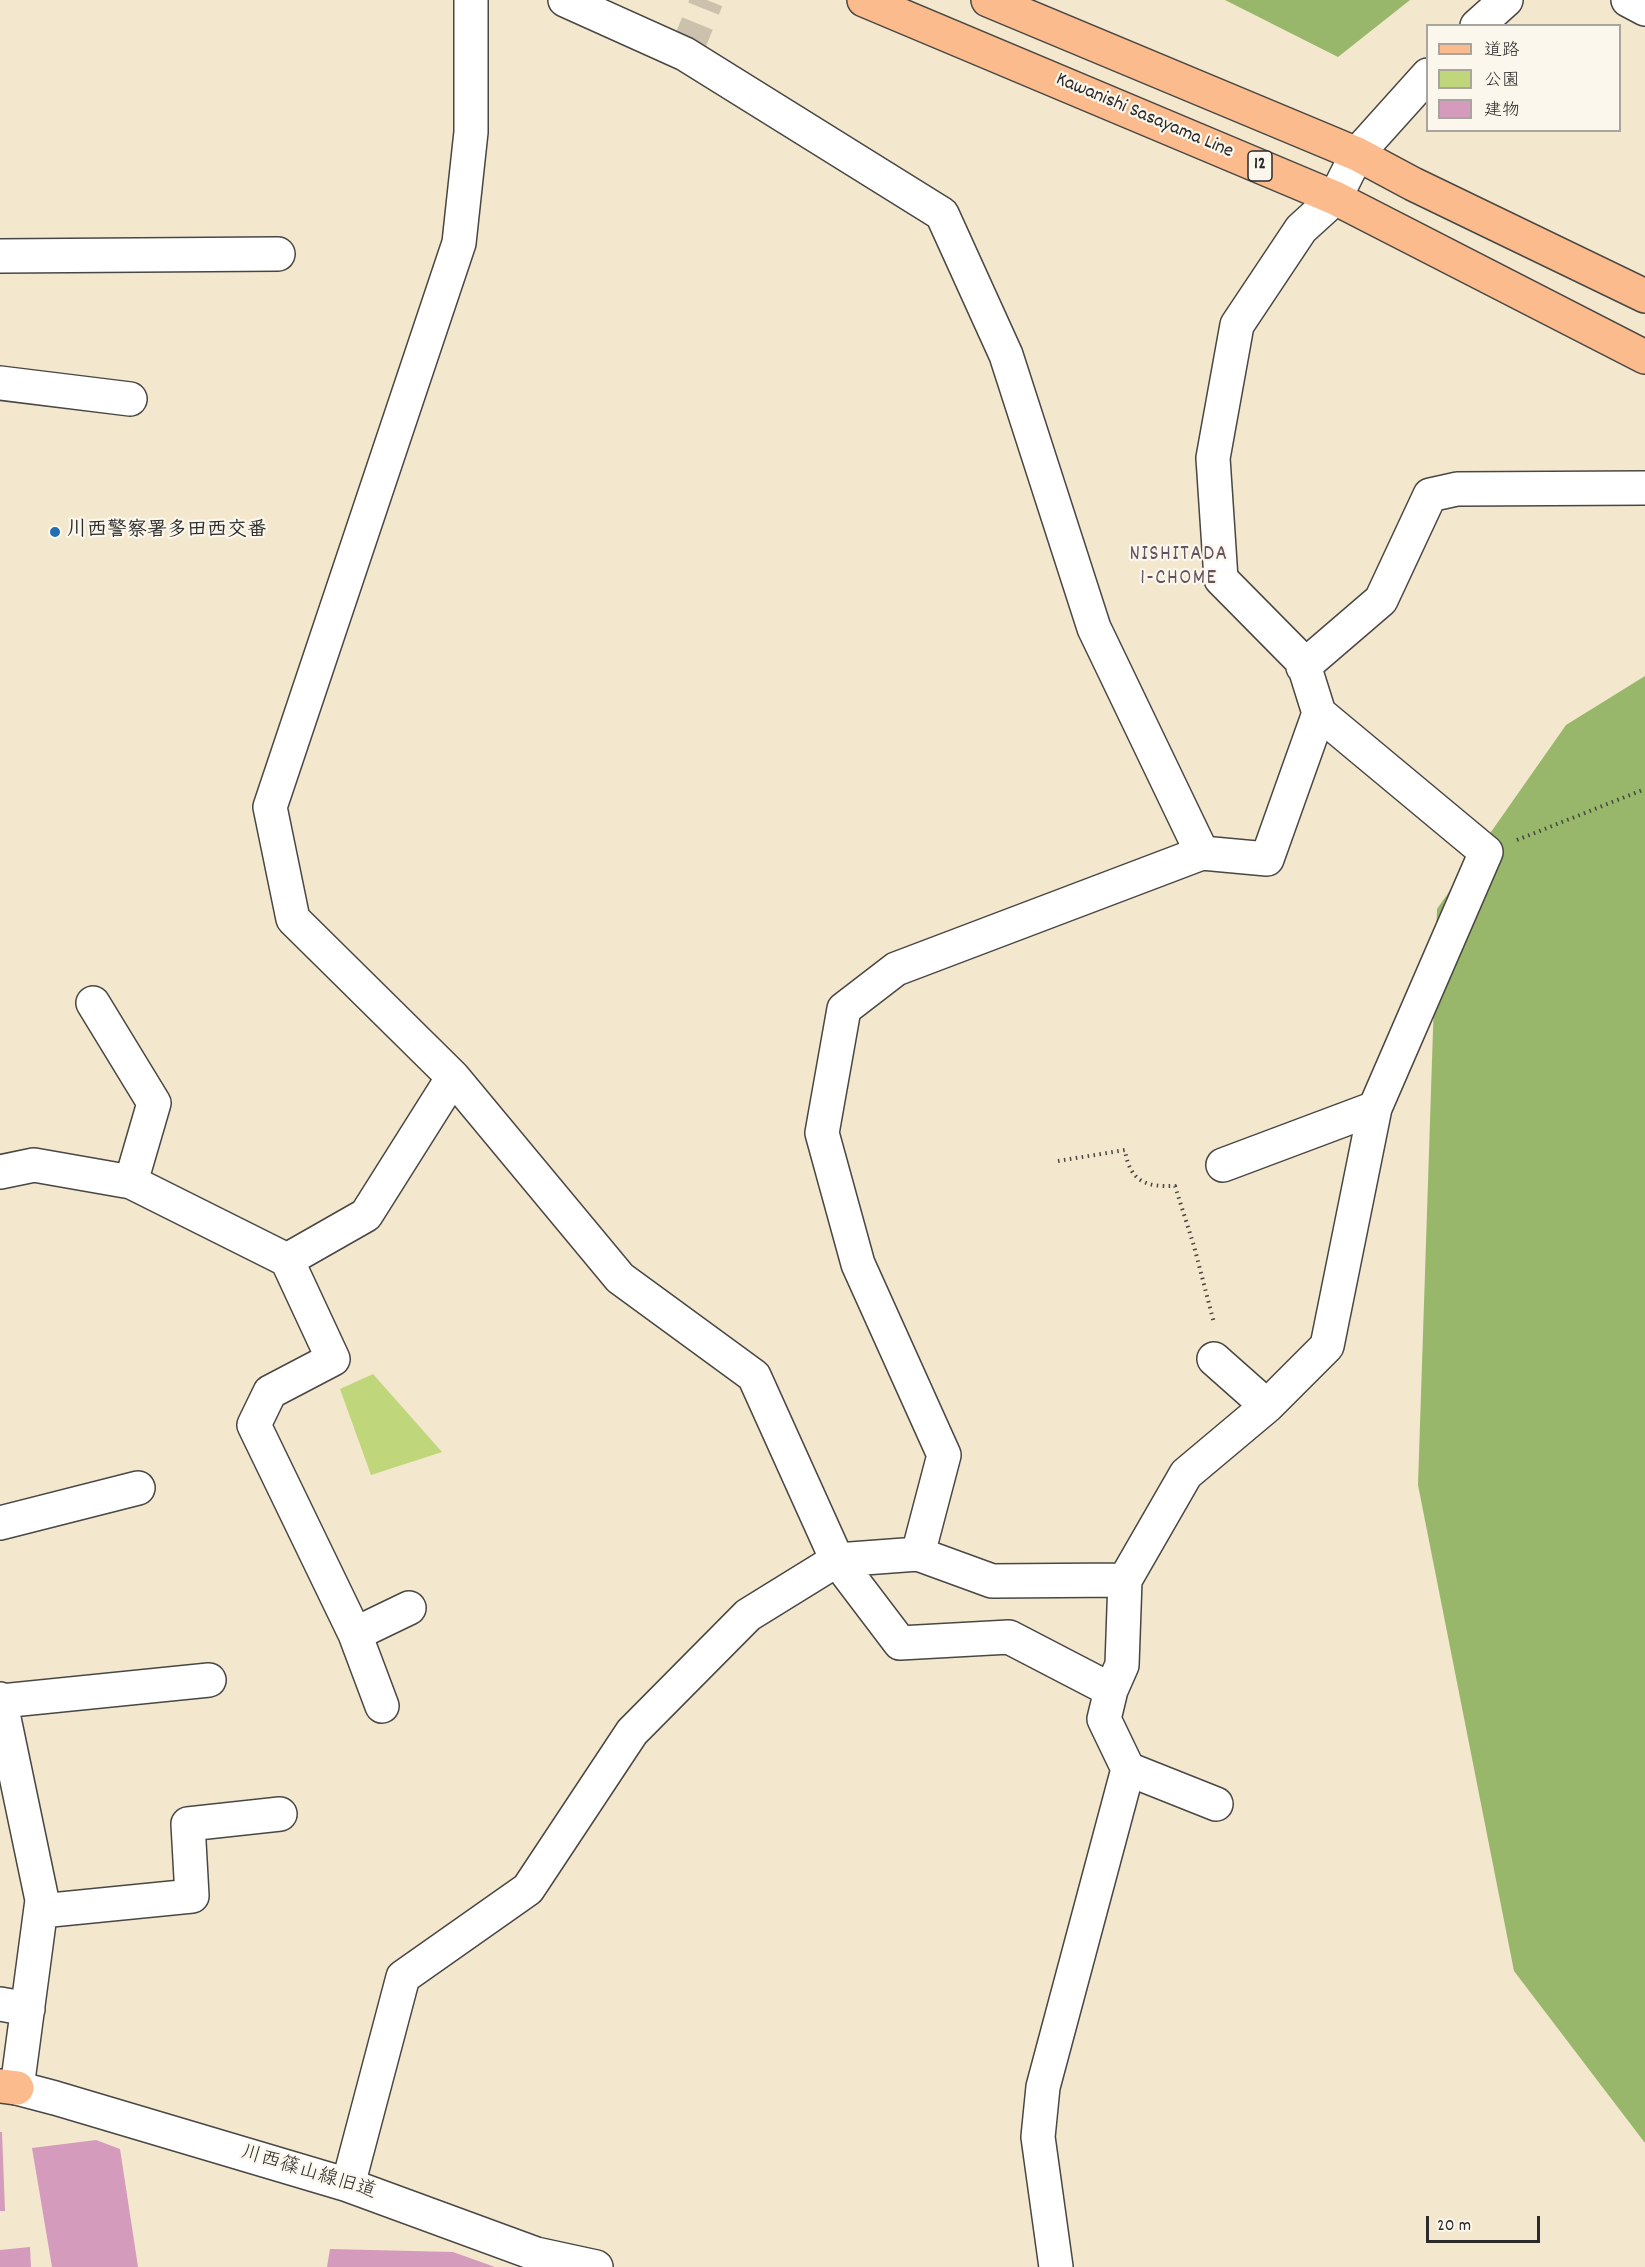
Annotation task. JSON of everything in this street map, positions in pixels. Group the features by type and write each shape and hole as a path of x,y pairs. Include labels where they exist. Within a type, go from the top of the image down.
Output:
{"main road":[{"name":"Kawanishi Sasayama Line","path":"864,0 1335,198 1645,357"},
{"path":"988,0 1358,154 1413,184 1645,296"}],"street":[{"path":"471,0 471,132 459,243 270,807 293,919 453,1077 620,1278 754,1376 837,1560 900,1643 1009,1636 1111,1690"},
{"path":"565,0 685,54 942,214 1006,354 1094,628 1202,853"},
{"path":"1479,24 1506,0"},
{"path":"1628,0 1645,9"},
{"path":"1056,2267 1038,2137 1043,2087 1128,1769 1104,1719 1111,1690 1122,1665 1125,1580 1186,1474 1267,1406 1327,1346 1375,1108 1486,852 1319,713 1303,662 1221,579 1213,458 1237,324 1301,228 1335,198 1358,154 1426,77"},
{"path":"0,255 278,254"},
{"path":"0,383 130,399"},
{"path":"1303,667 1381,600 1430,495 1457,489 1645,488"},
{"path":"918,1554 944,1455 858,1264 822,1133 844,1009 896,969 1202,853 1267,859 1319,713"},
{"path":"93,1003 154,1103 131,1182"},
{"path":"287,1260 366,1215 453,1077"},
{"path":"1222,1165 1375,1108"},
{"path":"0,1172 33,1165 131,1182 287,1260 333,1359 270,1392 254,1425 355,1634 382,1706"},
{"path":"1214,1359 1267,1406"},
{"path":"0,1523 138,1488"},
{"path":"348,2185 403,1977 528,1889 632,1732 748,1616 837,1560 918,1554 992,1581 1125,1580"},
{"path":"355,1634 409,1608"},
{"path":"8,2087 14,2006 42,1900 7,1760 0,1700 209,1680"},
{"path":"1128,1769 1215,1804"},
{"path":"40,1911 192,1896 188,1824 280,1814"},
{"name":"川西篠山線旧道","path":"8,2087 55,2098 348,2185 537,2254 596,2267"}],"path":[{"path":"1486,852 1645,789"},
{"path":"1058,1161 1125,1150 1126,1161 1137,1179 1153,1186 1175,1186 1194,1246 1217,1335 1214,1359"}],"green space":[{"path":"1225,0 1410,0 1338,57"},
{"path":"1645,676 1645,2143 1514,1971 1418,1485 1437,909 1566,725"},
{"path":"373,1374 442,1452 371,1475 340,1389"}],"building":[{"path":"0,2132 2,2132 5,2211 0,2211"},
{"path":"96,2140 120,2149 138,2267 52,2267 32,2148"},
{"path":"30,2247 31,2267 0,2267 0,2250"},
{"path":"330,2249 453,2252 495,2267 327,2267"}],"tunnel":[{"path":"685,54 707,0"}],"place":[{"name":"川西警察署多田西交番","path":"55,532"}],"district":[{"name":"NISHITADA 1-CHOME","path":"1179,568"}]}
